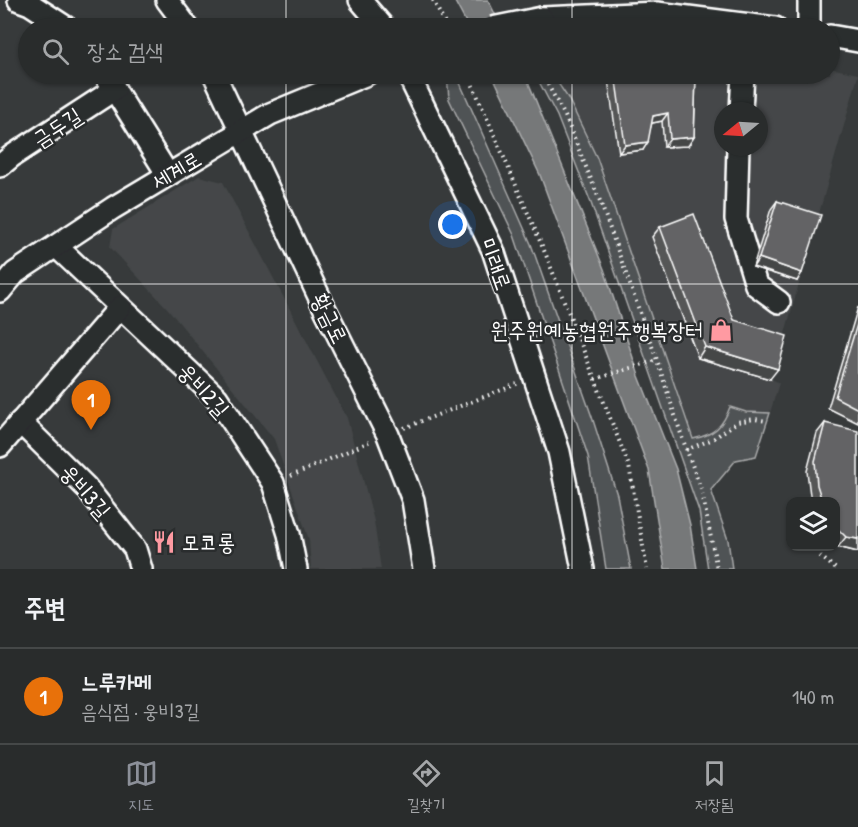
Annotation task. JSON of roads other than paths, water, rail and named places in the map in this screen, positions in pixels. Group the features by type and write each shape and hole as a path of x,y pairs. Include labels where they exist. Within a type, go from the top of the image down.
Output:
{"street":[{"path":"19,0 30,4 52,18"},
{"path":"167,0 180,18"},
{"path":"360,0 375,18"},
{"path":"808,18 809,0"},
{"path":"542,18 657,13 689,18"},
{"path":"840,38 858,42"},
{"name":"금두길","path":"0,166 106,84"},
{"name":"금두길","path":"112,84 168,175"},
{"name":"황금로","path":"219,84 325,309 388,435 413,500 424,569"},
{"name":"세계로","path":"0,291 15,273 113,208 242,130 270,114 343,84"},
{"name":"미래로","path":"413,84 494,250 559,452 583,569"},
{"path":"741,102 742,84"},
{"path":"738,156 736,219 756,285 779,303"},
{"name":"웅비2길","path":"57,247 217,398 273,483 289,534 296,569"},
{"path":"0,446 120,307"},
{"name":"웅비3길","path":"20,422 86,487 135,549 141,569"}],"place":[{"name":"원주원예농협원주행복장터","path":"721,330"},
{"name":"느루카메","path":"91,430"},
{"name":"모코롱","path":"164,542"}]}
